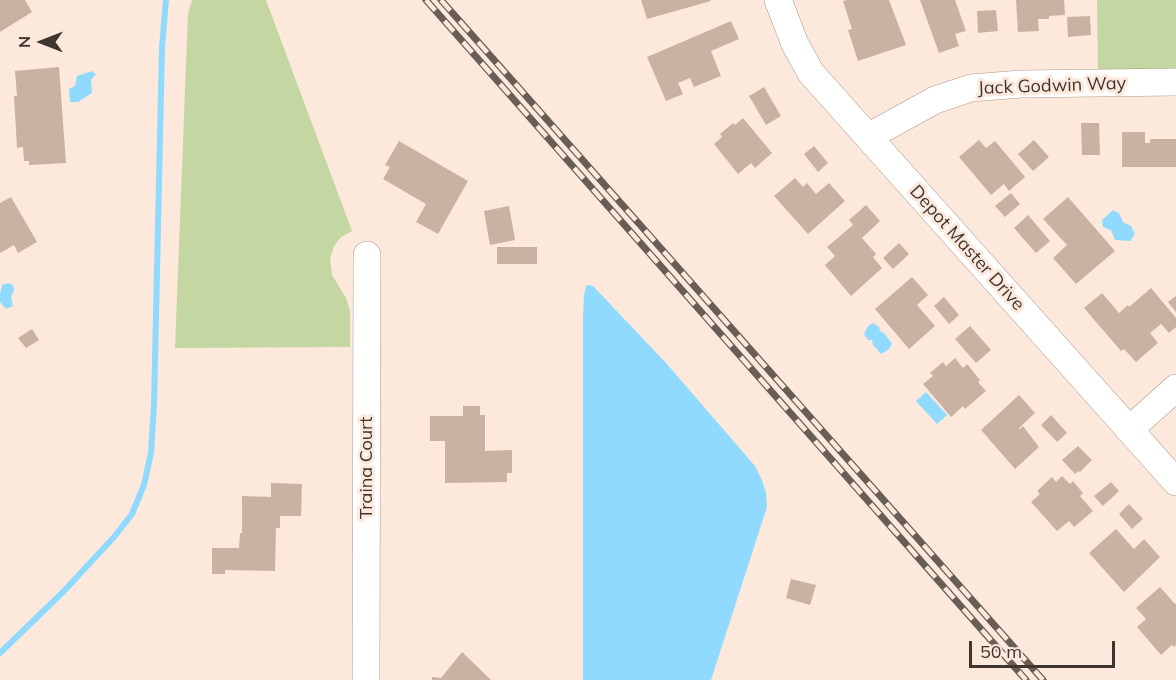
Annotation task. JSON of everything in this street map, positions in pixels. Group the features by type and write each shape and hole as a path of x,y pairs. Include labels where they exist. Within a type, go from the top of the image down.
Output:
{"street":[{"name":"Depot Master Drive","path":"778,0 795,44 811,73 1176,482"},
{"name":"Jack Godwin Way","path":"868,137 935,100 971,88 1021,84 1176,82"},
{"name":"Traina Court","path":"366,680 367,255"},
{"path":"1129,430 1176,388"}],"green space":[{"path":"192,0 266,0 352,231 341,237 334,246 330,259 332,275 346,298 350,311 350,347 175,348 188,13"},
{"path":"1097,0 1176,0 1176,69 1098,69"}],"water":[{"path":"92,71 96,74 91,80 92,93 78,102 70,102 69,89 75,86 77,76"},
{"path":"1113,210 1119,213 1123,222 1131,226 1135,234 1130,241 1115,240 1111,230 1103,227 1102,220"},
{"path":"8,283 13,285 14,290 11,296 13,306 6,309 0,302 0,294 2,285"},
{"path":"586,286 593,286 666,363 755,466 762,480 767,507 711,680 583,680 583,316 584,295"},
{"path":"873,323 892,344 881,354 873,345 872,340 868,340 864,334 868,326"},
{"path":"926,392 947,415 937,424 916,401"}],"building":[{"path":"0,0 25,0 32,12 0,32"},
{"path":"641,0 710,0 711,1 647,19"},
{"path":"889,0 906,45 858,61 848,30 852,29 843,1"},
{"path":"920,0 955,0 966,31 955,34 959,46 939,53"},
{"path":"1016,0 1064,0 1065,15 1038,19 1039,31 1018,32"},
{"path":"996,10 998,31 978,33 977,11"},
{"path":"1090,16 1091,35 1068,37 1067,17"},
{"path":"731,21 739,39 711,51 721,76 694,87 690,78 678,83 683,94 666,101 647,57"},
{"path":"59,67 66,163 29,165 29,161 24,161 23,147 17,148 15,71"},
{"path":"764,87 781,116 766,125 749,96"},
{"path":"743,118 772,153 755,168 751,163 738,174 714,144 722,137 720,134"},
{"path":"1081,123 1099,123 1100,155 1082,155"},
{"path":"1122,132 1145,132 1145,143 1150,143 1150,139 1176,139 1176,167 1122,167"},
{"path":"979,140 986,148 995,141 1025,177 1009,191 1004,184 991,195 959,157"},
{"path":"1034,140 1049,157 1033,171 1018,154"},
{"path":"399,141 468,181 438,234 416,222 426,204 383,179 390,167 385,165"},
{"path":"814,146 828,163 818,172 804,154"},
{"path":"795,178 803,187 807,183 816,194 829,183 845,201 808,234 774,196"},
{"path":"1011,193 1020,204 1005,217 995,206"},
{"path":"11,197 37,242 18,253 14,245 0,253 0,203"},
{"path":"1068,197 1115,251 1076,284 1053,258 1067,245 1043,219"},
{"path":"866,205 880,221 862,238 876,254 873,257 882,268 851,296 825,265 835,256 827,247 853,225 849,220"},
{"path":"509,206 515,240 490,245 484,211"},
{"path":"1028,215 1050,241 1036,253 1014,228"},
{"path":"899,243 909,254 893,269 883,258"},
{"path":"497,247 537,247 537,264 497,264"},
{"path":"912,277 928,295 917,305 935,326 909,349 875,309"},
{"path":"1151,288 1176,318 1176,327 1169,333 1161,324 1150,333 1158,343 1136,362 1124,349 1121,351 1084,308 1102,293 1119,313"},
{"path":"1176,296 1176,312 1168,302"},
{"path":"944,297 959,315 949,324 934,306"},
{"path":"970,326 991,350 976,363 955,339"},
{"path":"32,329 39,340 26,348 18,338"},
{"path":"955,358 963,368 967,364 986,391 965,409 963,406 951,417 923,384 933,376 930,373 943,362 946,366"},
{"path":"1019,395 1035,413 1019,428 1023,426 1039,447 1015,469 981,430"},
{"path":"463,406 480,406 480,415 485,415 485,451 512,450 512,473 507,473 507,482 445,483 445,441 430,441 430,416 463,416"},
{"path":"1051,415 1067,433 1057,442 1041,425"},
{"path":"1078,446 1092,460 1075,474 1062,460"},
{"path":"1062,476 1070,484 1073,481 1083,493 1080,496 1093,511 1074,527 1069,521 1057,531 1031,502 1040,494 1037,491 1052,477 1056,482"},
{"path":"1111,482 1119,491 1103,506 1094,496"},
{"path":"271,483 302,484 301,516 280,516 280,528 276,528 275,571 225,570 225,574 212,574 212,548 239,548 240,533 242,533 242,496 271,497"},
{"path":"1129,504 1143,519 1132,529 1119,514"},
{"path":"1116,529 1134,549 1144,539 1160,557 1124,592 1089,553"},
{"path":"791,579 816,585 810,605 786,598"},
{"path":"1160,587 1176,603 1176,645 1174,647 1172,645 1161,655 1137,627 1146,619 1136,608"},
{"path":"462,652 491,680 432,680 432,677 441,678"}],"waterway":[{"path":"0,653 63,592 114,537 132,514 144,485 151,453 154,405 162,47 166,0"}],"railway":[{"path":"426,0 1026,680"},
{"path":"441,0 1043,680"}]}
